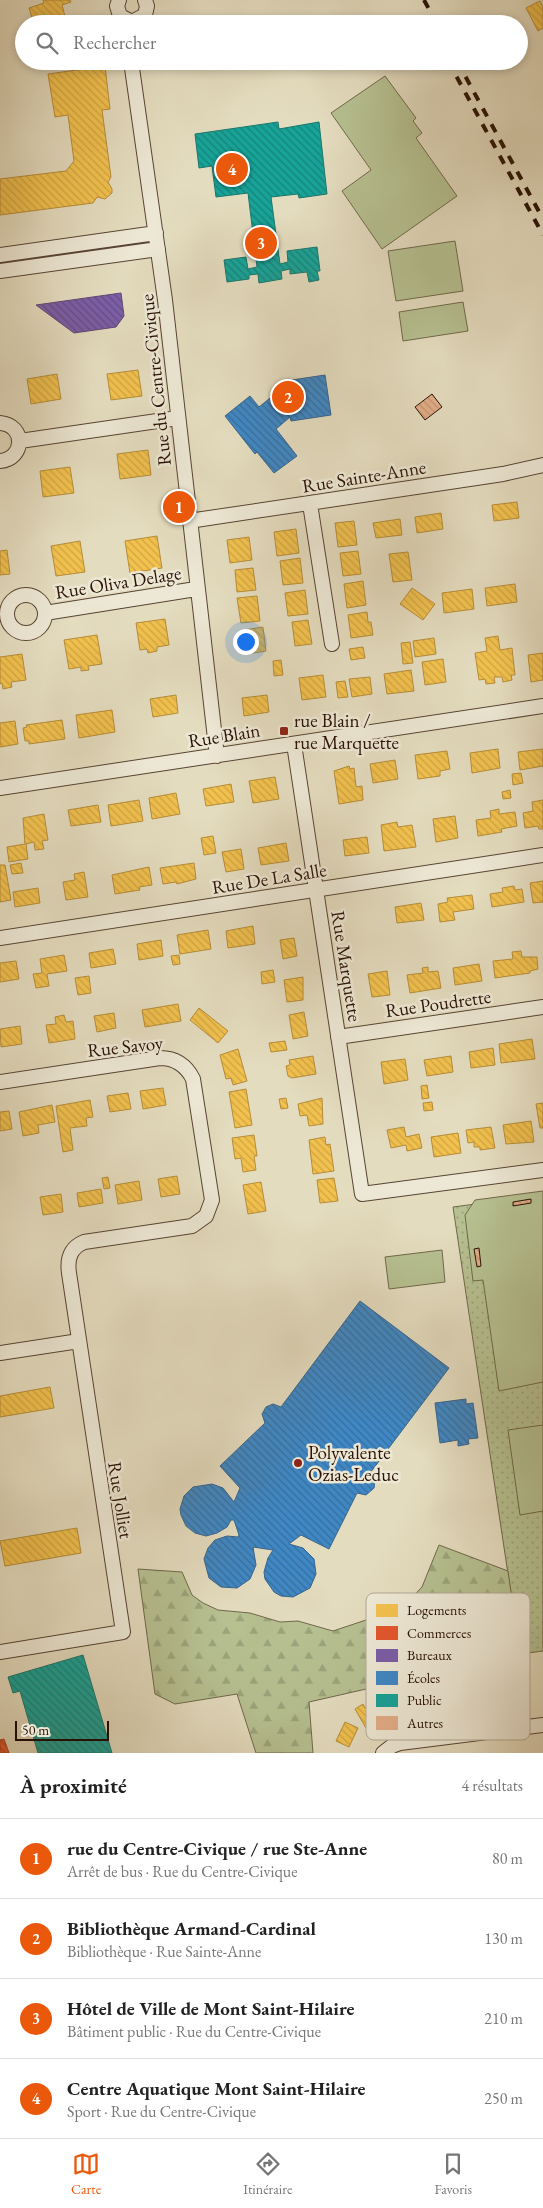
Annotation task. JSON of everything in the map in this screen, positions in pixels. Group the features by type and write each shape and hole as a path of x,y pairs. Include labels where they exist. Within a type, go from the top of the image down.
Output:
{"street":[{"path":"120,0 117,6 120,15"},
{"path":"145,0 147,6 145,15"},
{"name":"Rue du Centre-Civique","path":"132,70 158,249 196,589 217,756"},
{"path":"0,254 156,233"},
{"path":"0,272 158,249"},
{"path":"20,441 178,418"},
{"path":"0,424 15,430 20,441 17,453 7,460 0,461"},
{"name":"Rue Sainte-Anne","path":"189,521 503,474 543,465"},
{"path":"310,504 332,644"},
{"name":"Rue Oliva Delage","path":"45,613 196,589"},
{"name":"Rue Blain","path":"0,788 543,706"},
{"name":"Rue Marquette","path":"294,744 362,1194 543,1170"},
{"name":"Rue De La Salle","path":"0,938 543,855"},
{"name":"Rue Poudrette","path":"338,1037 543,1007"},
{"name":"Rue Savoy","path":"0,1082 160,1058 174,1060 182,1064 188,1071 194,1084 211,1195 210,1208 204,1219 188,1227 84,1242 72,1252"},
{"name":"Rue Jolliet","path":"0,1652 123,1632 68,1269 72,1252"},
{"path":"0,1353 79,1340"},
{"path":"530,1727 543,1725"},
{"path":"383,1753 388,1748 400,1743 424,1740"}],"green space":[{"path":"385,76 416,118 413,121 422,133 416,138 457,196 382,249 342,191 371,170 331,113"},
{"path":"455,241 463,291 396,301 388,251"},
{"path":"463,302 468,331 403,341 399,312"},
{"path":"543,1191 543,1382 499,1391 483,1280 473,1281 465,1215 475,1200"},
{"path":"543,1195 543,1651 530,1653 530,1593 511,1593 453,1207"},
{"path":"442,1250 445,1282 389,1289 385,1257"},
{"path":"543,1425 543,1511 520,1515 508,1430"},
{"path":"439,1545 508,1571 511,1593 416,1593 422,1587"},
{"path":"138,1569 182,1572 192,1595 218,1610 250,1613 280,1622 298,1621 333,1631 366,1620 366,1689 309,1702 313,1753 256,1753 237,1694 175,1704 155,1694"}],"building: Logements":[{"path":"43,0 70,0 71,2 62,5 65,15 31,15 29,8 44,3"},
{"path":"540,1 543,7 543,28 538,31 526,8"},
{"path":"76,70 105,70 110,109 102,110 111,177 108,182 112,193 105,199 97,197 93,203 0,215 0,179 66,171 74,161 68,115 55,117 48,74"},
{"path":"138,370 142,396 111,400 107,374"},
{"path":"57,374 61,399 31,404 27,379"},
{"path":"148,450 151,475 120,479 117,454"},
{"path":"70,467 74,493 43,497 40,471"},
{"path":"517,502 519,518 494,521 492,505"},
{"path":"441,513 443,529 417,533 415,517"},
{"path":"400,519 402,535 376,538 373,523"},
{"path":"354,521 357,545 338,547 335,523"},
{"path":"296,529 299,553 277,556 274,532"},
{"path":"157,536 162,568 130,573 125,541"},
{"path":"249,537 252,560 230,563 227,540"},
{"path":"80,541 85,572 56,576 51,546"},
{"path":"7,550 10,574 0,575 0,551"},
{"path":"358,551 361,574 343,576 340,553"},
{"path":"408,552 412,580 393,582 389,554"},
{"path":"300,558 303,583 283,585 280,561"},
{"path":"253,568 256,590 237,592 235,570"},
{"path":"363,581 366,605 347,608 344,584"},
{"path":"515,584 517,602 487,606 485,588"},
{"path":"412,588 435,604 423,620 400,604"},
{"path":"472,589 474,609 444,613 442,593"},
{"path":"305,590 308,614 288,616 285,593"},
{"path":"257,596 260,621 241,623 237,598"},
{"path":"367,612 368,622 371,622 373,635 351,638 348,615"},
{"path":"165,619 169,645 157,647 157,651 148,653 147,649 140,650 136,623"},
{"path":"308,620 312,644 295,646 292,622"},
{"path":"263,627 266,651 247,654 244,630"},
{"path":"97,635 102,664 88,666 89,670 81,671 81,667 69,669 64,640"},
{"path":"498,636 500,650 512,648 515,675 511,675 512,680 503,682 502,677 494,677 495,683 486,684 485,679 479,680 475,653 487,651 485,638"},
{"path":"434,638 436,654 415,657 413,641"},
{"path":"410,642 413,663 403,664 401,643"},
{"path":"363,647 365,658 351,660 349,649"},
{"path":"543,653 543,680 531,682 528,655"},
{"path":"22,654 26,680 11,682 12,687 3,689 2,683 0,684 0,657"},
{"path":"443,659 446,682 425,685 422,662"},
{"path":"281,660 283,675 274,676 273,661"},
{"path":"411,670 414,691 387,694 384,674"},
{"path":"323,675 326,697 302,700 299,678"},
{"path":"370,677 372,694 352,697 349,679"},
{"path":"345,681 348,697 338,698 336,682"},
{"path":"176,695 178,713 153,717 150,699"},
{"path":"267,695 269,712 244,716 242,698"},
{"path":"112,710 115,732 79,738 76,715"},
{"path":"62,720 65,739 29,744 29,741 25,741 23,728 27,727 26,725"},
{"path":"15,721 18,744 0,747 0,723"},
{"path":"498,749 500,768 472,773 470,753"},
{"path":"543,749 543,766 520,770 518,752"},
{"path":"447,751 450,769 440,771 440,776 418,779 415,755"},
{"path":"395,760 398,779 373,783 370,764"},
{"path":"349,766 350,769 354,768 356,787 362,786 363,800 339,804 334,771"},
{"path":"521,773 523,783 513,785 512,774"},
{"path":"275,777 279,799 253,803 249,781"},
{"path":"231,784 234,802 206,806 203,789"},
{"path":"510,790 511,798 503,799 502,792"},
{"path":"176,793 180,814 152,819 149,798"},
{"path":"139,800 143,821 111,826 108,805"},
{"path":"543,800 543,829 539,829 538,826 525,828 523,813 533,811 532,802"},
{"path":"98,805 101,822 71,826 68,810"},
{"path":"499,809 499,814 515,812 517,826 501,829 502,832 478,836 476,820 491,818 490,811"},
{"path":"44,814 48,840 42,841 44,849 35,850 34,842 26,844 28,859 9,862 7,847 25,844 23,818"},
{"path":"455,816 458,838 436,842 433,819"},
{"path":"397,822 398,827 412,825 416,847 384,851 381,825"},
{"path":"213,836 216,853 204,855 201,838"},
{"path":"367,837 369,853 345,856 343,840"},
{"path":"286,843 289,861 261,865 258,848"},
{"path":"241,849 244,869 226,872 222,852"},
{"path":"21,863 23,873 12,874 10,865"},
{"path":"194,863 196,879 177,884 176,882 163,884 160,868"},
{"path":"0,865 5,865 11,900 0,902"},
{"path":"149,867 152,885 139,887 140,890 115,894 112,875"},
{"path":"84,872 88,897 66,900 63,882 75,880 74,874"},
{"path":"543,881 543,902 533,903 530,883"},
{"path":"514,886 515,890 522,889 524,902 492,907 490,894 503,892 502,888"},
{"path":"38,888 40,903 15,907 13,892"},
{"path":"472,895 474,909 453,912 455,920 440,922 438,904 448,902 447,898"},
{"path":"421,903 424,920 397,923 395,907"},
{"path":"253,926 255,944 228,948 226,931"},
{"path":"208,930 211,949 180,954 177,935"},
{"path":"294,938 297,956 283,959 280,940"},
{"path":"161,940 163,956 139,960 137,944"},
{"path":"113,949 116,964 91,968 89,953"},
{"path":"521,951 522,957 537,957 538,969 530,971 530,973 495,978 493,961 513,959 512,952"},
{"path":"64,955 67,971 47,974 49,986 36,988 33,974 42,973 40,959"},
{"path":"179,955 180,964 173,965 171,956"},
{"path":"16,961 19,979 0,982 0,963"},
{"path":"479,964 482,981 455,985 453,968"},
{"path":"428,967 428,972 438,971 441,988 410,993 407,975 423,973 422,968"},
{"path":"273,970 275,982 262,984 261,972"},
{"path":"387,971 390,995 372,997 368,974"},
{"path":"89,976 91,993 78,995 75,978"},
{"path":"303,977 303,1000 287,1002 284,980"},
{"path":"178,1004 181,1021 145,1027 142,1010"},
{"path":"199,1008 228,1031 218,1043 190,1020"},
{"path":"304,1012 308,1036 293,1039 289,1015"},
{"path":"114,1013 116,1028 97,1032 94,1016"},
{"path":"64,1015 66,1022 73,1021 75,1039 49,1043 46,1025 56,1024 55,1017"},
{"path":"20,1026 22,1044 1,1047 0,1029"},
{"path":"532,1039 535,1059 501,1063 499,1044"},
{"path":"285,1041 287,1050 271,1052 269,1043"},
{"path":"493,1048 495,1065 471,1068 469,1052"},
{"path":"238,1049 247,1081 233,1085 231,1078 226,1079 220,1055"},
{"path":"313,1056 316,1074 292,1078 288,1076 286,1066 290,1065 289,1060"},
{"path":"451,1056 453,1072 427,1076 424,1060"},
{"path":"405,1059 408,1080 384,1084 381,1062"},
{"path":"427,1085 429,1098 422,1099 421,1086"},
{"path":"163,1088 166,1105 143,1109 140,1091"},
{"path":"246,1089 252,1125 235,1128 229,1092"},
{"path":"128,1093 131,1109 110,1112 107,1096"},
{"path":"286,1098 288,1108 281,1109 279,1099"},
{"path":"322,1098 323,1124 309,1126 307,1115 300,1116 298,1104"},
{"path":"90,1100 93,1117 86,1118 87,1126 70,1128 73,1150 63,1152 56,1106"},
{"path":"432,1102 433,1110 424,1111 423,1103"},
{"path":"543,1103 543,1128 540,1128 536,1104"},
{"path":"52,1105 55,1122 38,1125 39,1133 23,1136 19,1112"},
{"path":"9,1111 12,1129 0,1131 0,1112"},
{"path":"531,1121 534,1142 506,1144 503,1125"},
{"path":"404,1127 406,1137 419,1134 422,1148 407,1151 406,1145 391,1148 387,1130"},
{"path":"491,1127 495,1148 480,1150 480,1147 474,1147 474,1142 468,1143 466,1130"},
{"path":"458,1133 461,1153 434,1157 431,1137"},
{"path":"254,1135 257,1156 254,1156 256,1170 243,1172 241,1158 235,1159 232,1138"},
{"path":"325,1137 326,1145 330,1144 334,1171 313,1174 309,1140"},
{"path":"177,1176 180,1194 161,1197 158,1179"},
{"path":"108,1177 110,1188 104,1189 102,1178"},
{"path":"334,1178 338,1201 320,1203 317,1180"},
{"path":"139,1181 142,1200 118,1204 115,1185"},
{"path":"261,1182 266,1211 248,1214 243,1185"},
{"path":"101,1189 103,1203 79,1207 77,1193"},
{"path":"61,1194 63,1212 43,1215 40,1197"},
{"path":"50,1387 54,1408 0,1417 0,1396"},
{"path":"77,1528 81,1553 5,1566 0,1541"},
{"path":"363,1704 366,1728 355,1709"},
{"path":"345,1722 358,1728 349,1747 336,1741"}],"building: Commerces":[{"path":"4,1739 9,1753 0,1753 0,1740"}],"building: Bureaux":[{"path":"121,293 124,316 116,327 74,333 36,305"}],"building: Écoles":[{"path":"325,375 331,415 291,421 290,417 276,429 297,456 274,473 257,452 255,454 225,416 250,396 259,407 285,386 285,381"},
{"path":"360,1301 449,1368 370,1473 375,1480 374,1488 366,1495 357,1493 329,1549 301,1535 289,1544 303,1548 314,1559 316,1574 310,1588 293,1597 281,1596 274,1592 265,1579 264,1572 268,1558 273,1550 253,1547 256,1565 250,1579 237,1588 221,1587 209,1578 204,1559 208,1548 215,1540 227,1536 238,1537 234,1520 231,1520 227,1527 217,1533 206,1536 195,1533 186,1526 181,1515 180,1509 184,1496 193,1487 212,1484 223,1488 234,1502 240,1488 220,1466 265,1423 262,1414 266,1407 273,1404 281,1407"},
{"path":"466,1399 466,1404 473,1403 478,1438 468,1439 469,1444 458,1446 458,1440 440,1443 435,1403"}],"building: Public":[{"path":"278,122 279,129 319,122 327,194 299,198 298,194 271,197 280,264 288,262 287,251 317,247 320,271 317,271 319,280 309,282 307,272 290,274 290,269 281,271 282,279 259,283 258,274 249,275 249,279 227,282 224,260 246,257 248,269 257,267 248,193 216,197 212,166 199,168 195,134"},
{"path":"83,1655 112,1753 38,1753 20,1691 13,1693 8,1677"}],"building: Autres":[{"path":"432,394 442,407 425,420 415,407"},
{"path":"531,1199 531,1203 513,1206 513,1202"},
{"path":"479,1248 481,1266 477,1267 474,1249"}],"railway":[{"path":"424,0 432,15"},
{"path":"453,70 543,235"},
{"path":"462,70 543,219"}],"place":[{"name":"Centre Aquatique Mont Saint-Hilaire","path":"232,169"},
{"name":"Hôtel de Ville de Mont Saint-Hilaire","path":"261,243"},
{"name":"Bibliothèque Armand-Cardinal","path":"288,397"},
{"name":"rue du Centre-Civique / rue Ste-Anne","path":"179,507"},
{"name":"rue Blain / rue Marquette","path":"284,731"},
{"name":"Polyvalente Ozias-Leduc","path":"298,1463"}]}
